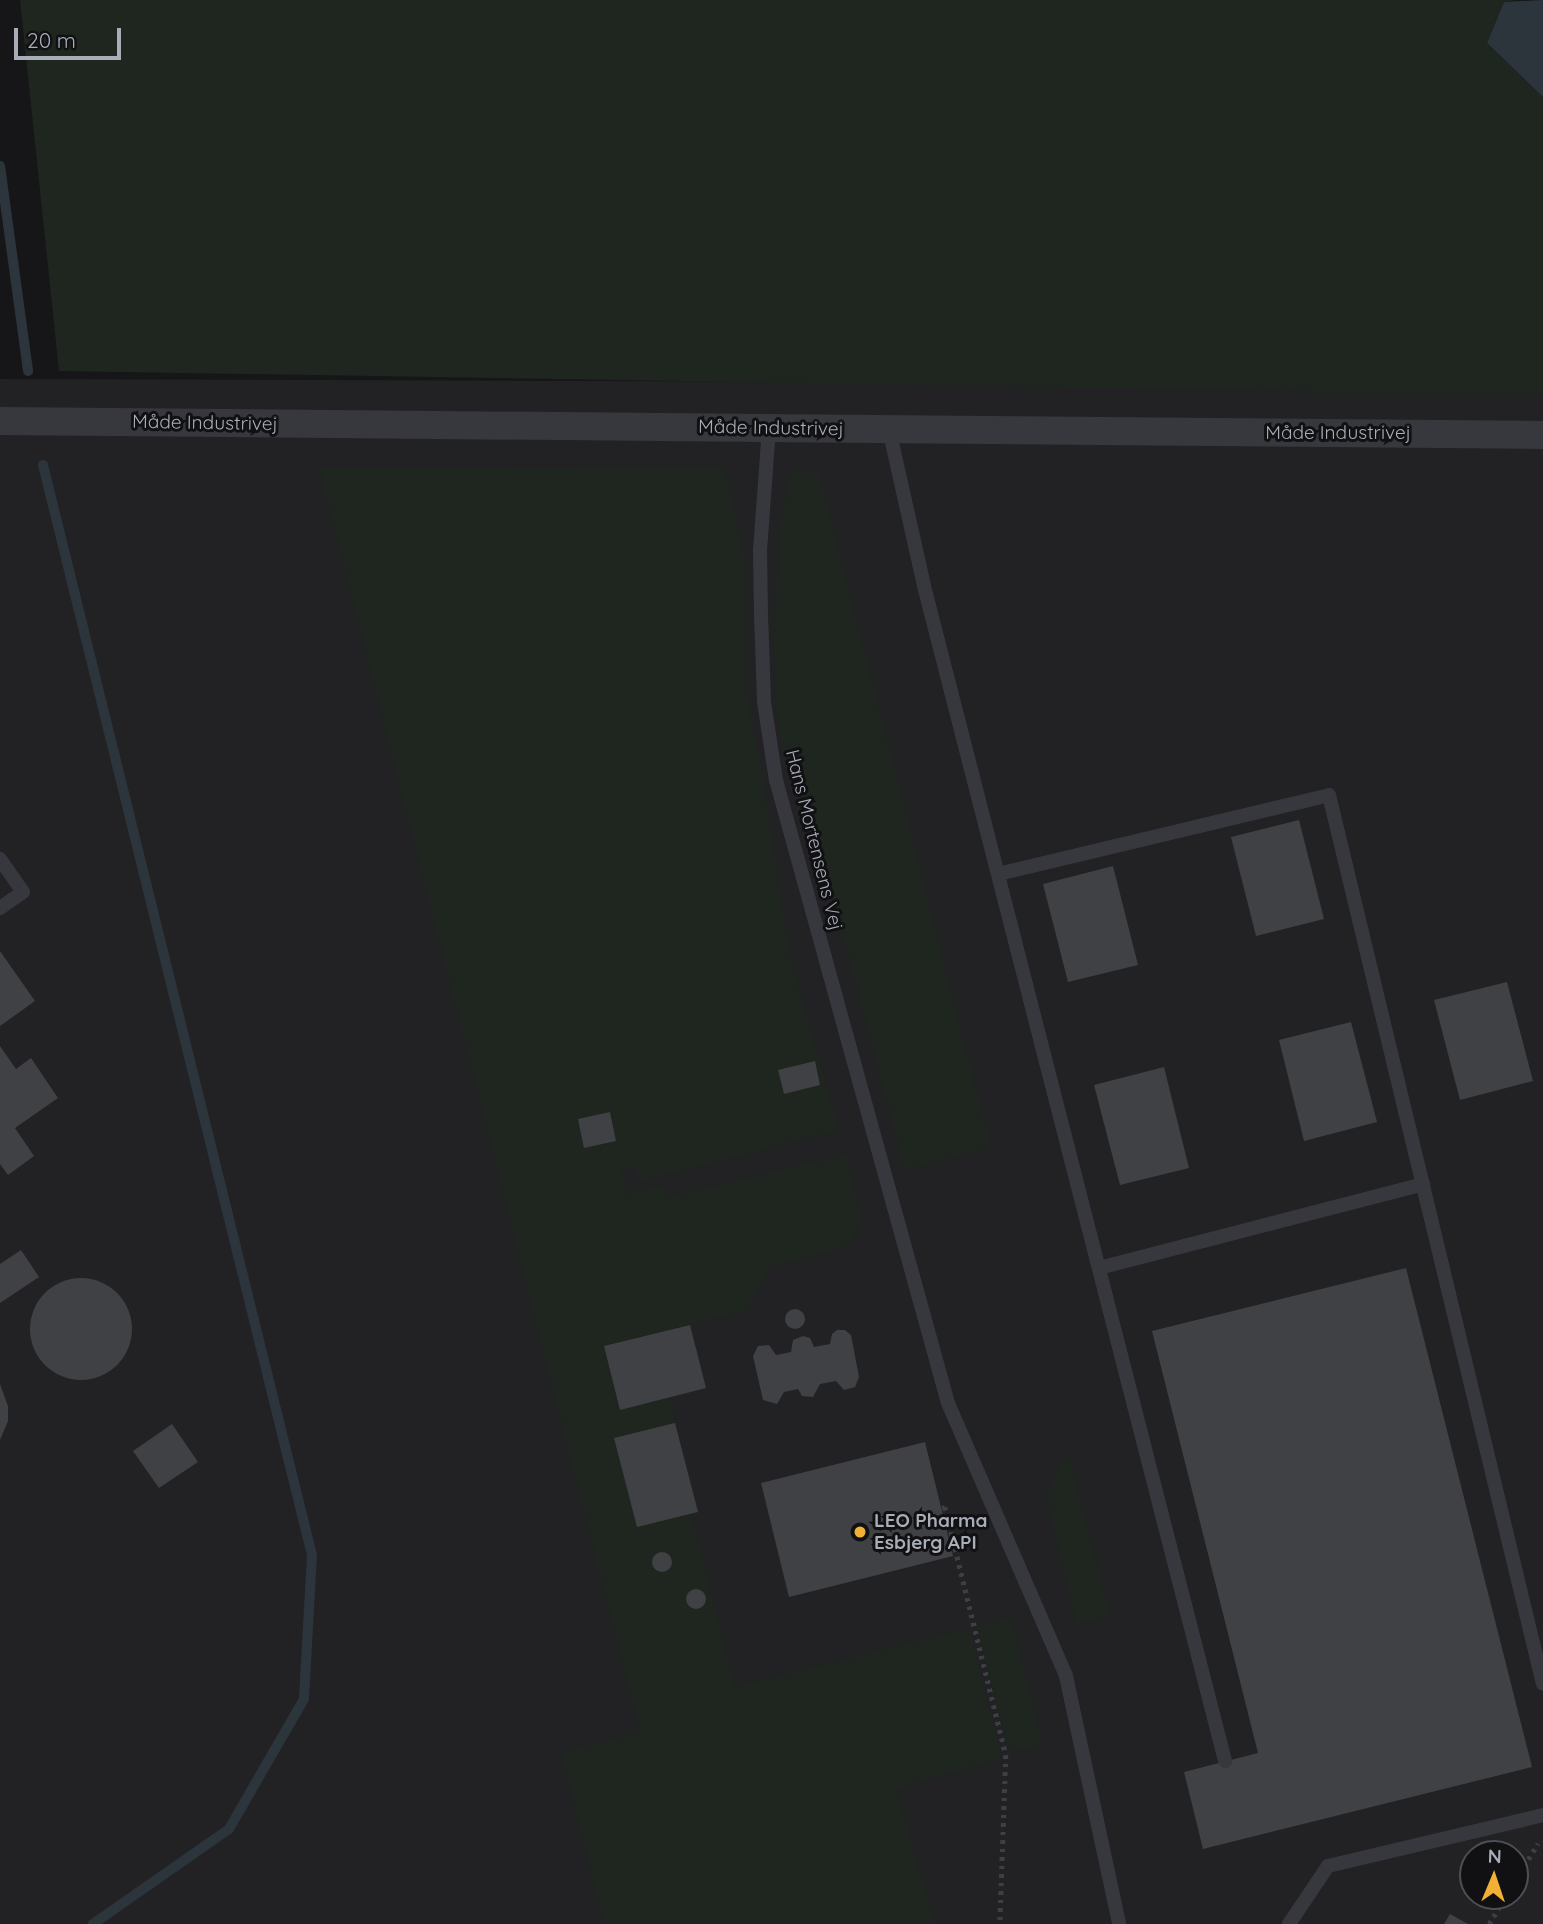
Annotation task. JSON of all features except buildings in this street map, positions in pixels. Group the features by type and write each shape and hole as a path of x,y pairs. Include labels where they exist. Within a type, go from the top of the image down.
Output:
{"street":[{"name":"Måde Industrivej","path":"0,421 1543,435"}],"lane":[{"name":"Hans Mortensens Vej","path":"769,428 760,550 761,601 764,702 776,780 948,1403 1066,1676 1119,1924"},
{"path":"889,429 924,586 1225,1761"},
{"path":"998,874 1329,795 1543,1684"},
{"path":"0,859 23,892 0,908"},
{"path":"1099,1268 1423,1184"},
{"path":"1289,1924 1328,1866 1543,1815"}],"path":[{"path":"942,1508 945,1507 1006,1755 1000,1924"},
{"path":"1529,1858 1543,1835"}],"shaded area":[{"path":"20,0 1515,0 1504,2 1487,43 1543,97 1543,393 59,371"},
{"path":"1543,0 1543,97 1487,43 1504,2"},
{"path":"0,379 1543,384 1543,1924 0,1924"},
{"path":"319,467 724,469 743,550 744,687 759,752 785,928 794,970 839,1130 639,1181 636,1167 622,1170 628,1194 666,1185 669,1197 847,1155 860,1216 855,1236 839,1249 772,1266 746,1310 604,1346 672,1396 675,1423 615,1438 637,1527 691,1514 735,1687 969,1628 1002,1758 896,1789 935,1924 604,1924 561,1752 640,1732"},
{"path":"791,472 819,473 991,1148 905,1170 816,831 782,750 775,694 774,624 779,530"},
{"path":"1068,1453 1110,1615 1077,1624 1046,1496"},
{"path":"1011,1617 1043,1744 1009,1752 977,1626"}],"waterway":[{"path":"0,166 28,371"},
{"path":"43,465 312,1555 304,1699 229,1829 93,1924"}],"place":[{"name":"LEO Pharma Esbjerg API","path":"860,1532"}]}
